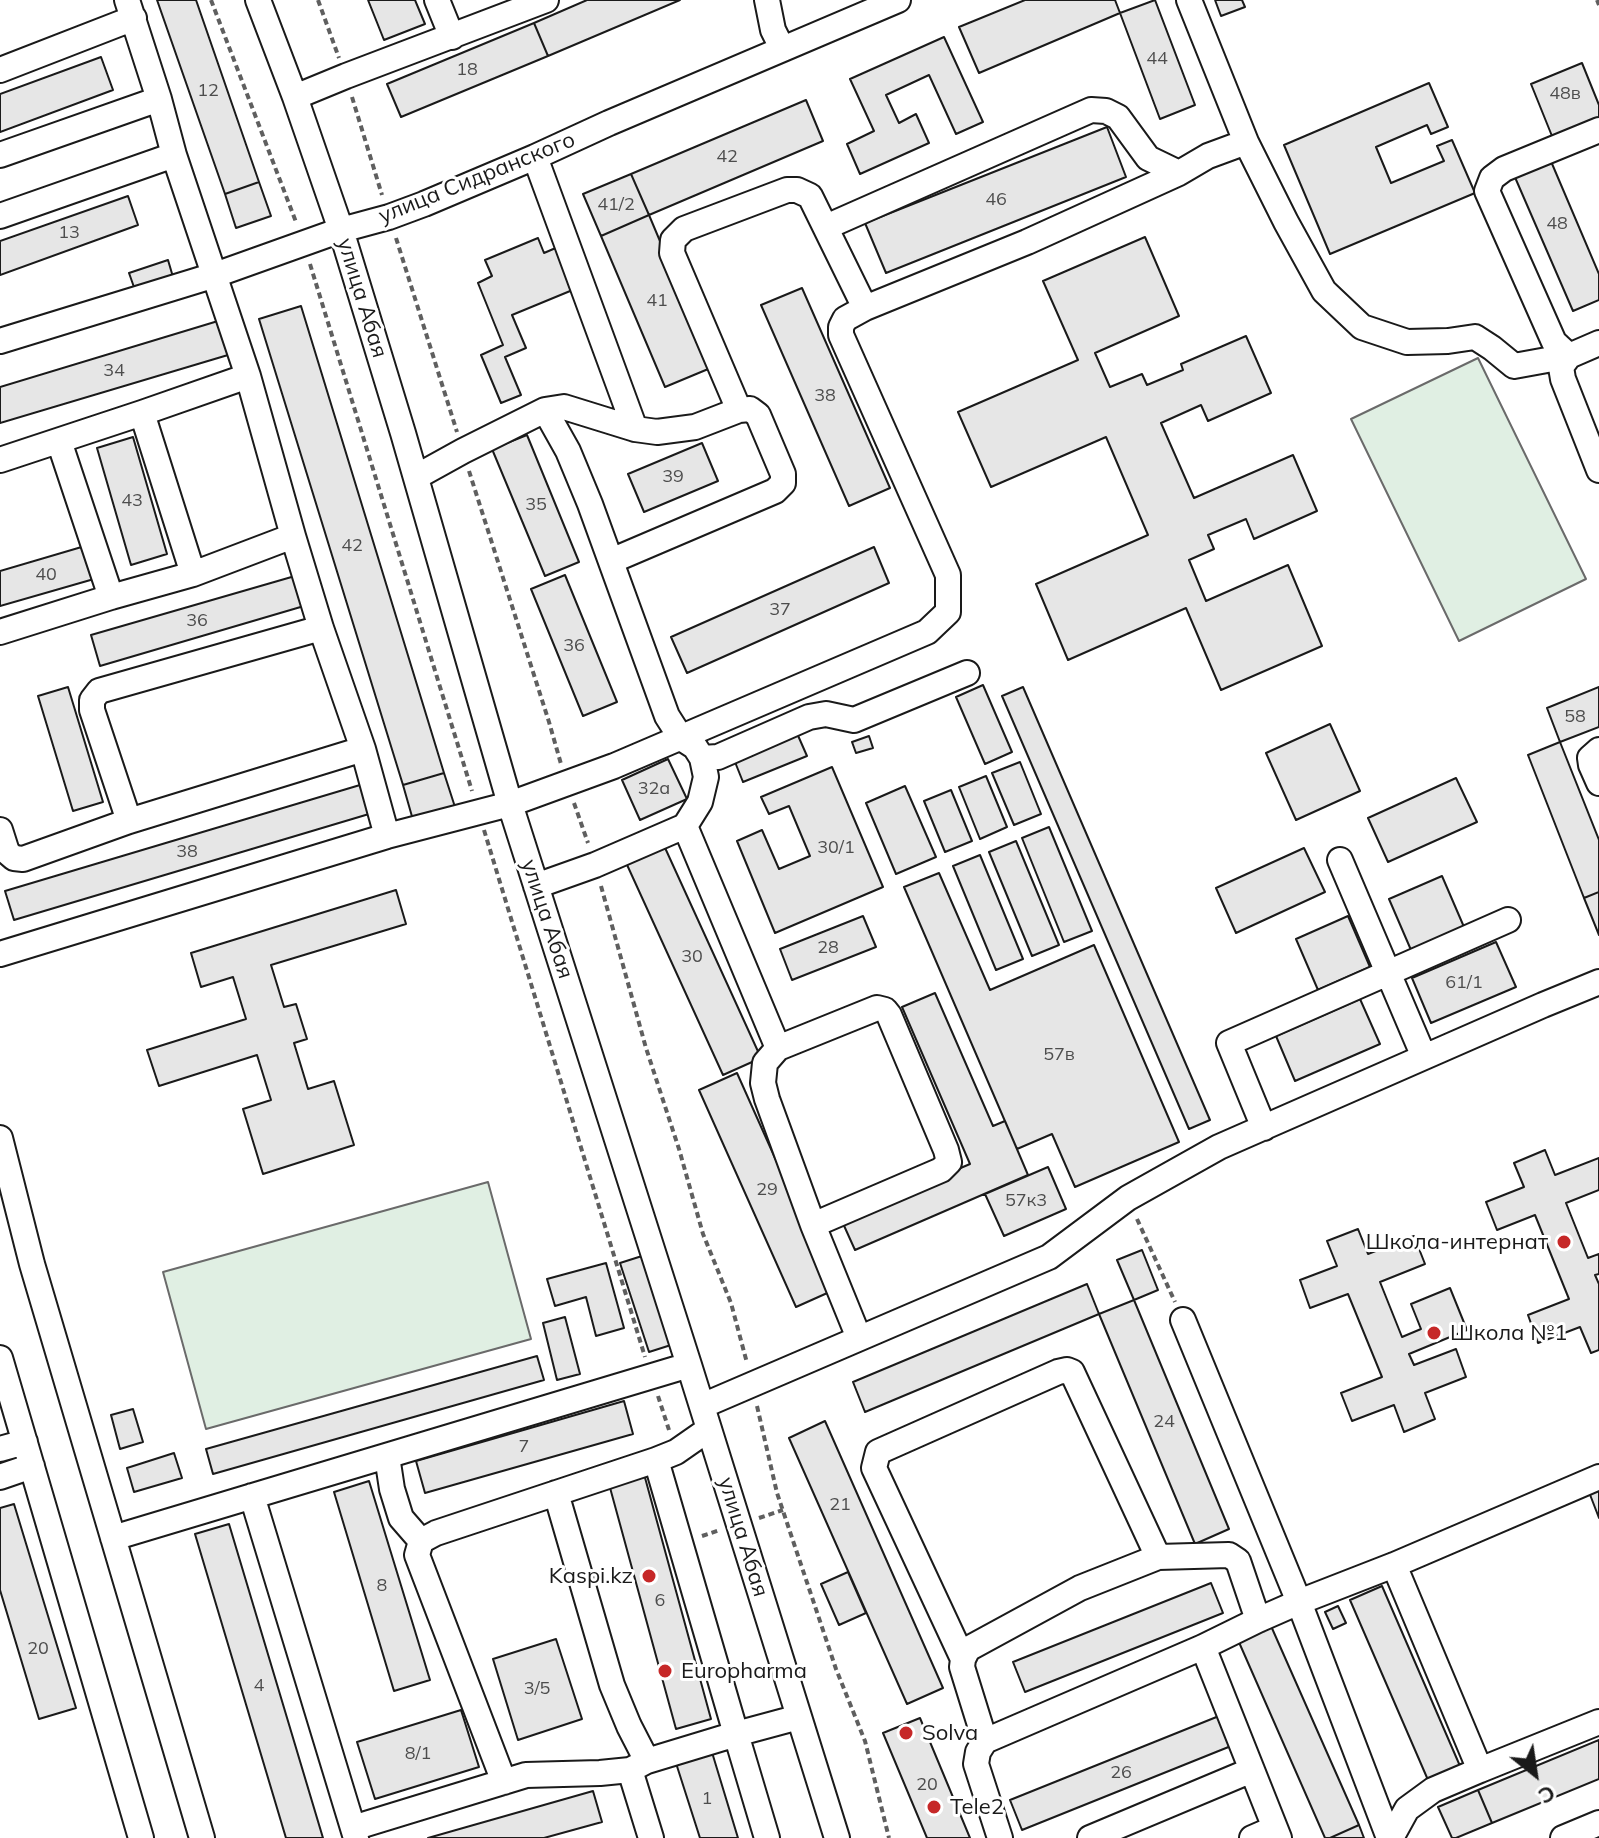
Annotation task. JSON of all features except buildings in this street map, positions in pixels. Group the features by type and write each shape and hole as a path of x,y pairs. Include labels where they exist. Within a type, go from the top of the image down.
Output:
{"street":[{"name":"улица Абая","path":"258,0 341,230 510,804 837,1838"},
{"path":"437,0 452,37"},
{"path":"295,97 546,0"},
{"path":"767,0 773,30 782,48"},
{"name":"улица Сидранского","path":"0,341 215,275 341,230 389,217 898,0"},
{"path":"1189,0 1246,142 1286,222 1324,291 1362,327 1407,342 1475,337 1514,366 1569,356 1599,343"},
{"path":"0,70 130,9 174,155 248,376 293,536 363,749 387,836"},
{"path":"0,155 159,99"},
{"path":"826,227 1091,110 1106,111 1118,117 1148,158 1179,173"},
{"path":"1569,356 1554,342 1487,191 1492,178 1504,169 1599,130"},
{"path":"0,954 387,836 510,804 614,766 927,632 948,612 948,575 841,335 845,319 1027,242 1179,173 1208,156 1246,142"},
{"path":"0,216 174,155"},
{"path":"535,157 635,429"},
{"path":"739,410 672,253 673,240 684,229 787,190 797,190 810,196 865,308"},
{"path":"1569,356 1561,367 1563,379 1599,470"},
{"path":"0,460 248,376"},
{"path":"416,477 545,410 564,407 635,429 657,432 695,427 739,410 750,409 758,415 783,474 783,483 775,491 611,561"},
{"path":"536,886 595,865 685,826 700,802 706,777 702,758 695,747 681,738 667,716 590,504 568,451 545,410"},
{"path":"142,413 193,574"},
{"path":"59,441 111,597"},
{"path":"0,632 193,574 293,536"},
{"path":"129,821 92,710 92,700 99,691 321,628"},
{"path":"702,758 718,757 809,717 826,714 854,720 967,673"},
{"path":"0,830 7,852 14,858 23,859 129,821 363,749"},
{"path":"1599,750 1590,758 1599,783"},
{"path":"685,826 778,1048"},
{"path":"1340,860 1424,1057"},
{"path":"1264,1128 1229,1043 1508,920"},
{"path":"504,1782 417,1555 421,1541 428,1535 666,1456 703,1410 751,1379 1086,1228 1128,1198 1219,1147 1599,983"},
{"path":"813,1225 941,1170 949,1162 885,1010 877,1008 778,1048 765,1063 763,1083 813,1225 856,1333"},
{"path":"0,1138 32,1264 202,1838"},
{"path":"1183,1320 1299,1602 1390,1838"},
{"path":"0,1358 141,1838"},
{"path":"113,1538 689,1365"},
{"path":"963,1659 874,1468 878,1452 1067,1370 1072,1372 1158,1557"},
{"path":"0,1449 25,1442"},
{"path":"387,1456 401,1518 421,1541"},
{"path":"666,1456 736,1734 767,1838"},
{"path":"0,1477 32,1466"},
{"path":"1000,1838 976,1764 978,1752 985,1741 1299,1602 1599,1477"},
{"path":"556,1493 639,1766 651,1838"},
{"path":"252,1496 355,1833 526,1775 600,1773 639,1766 799,1717"},
{"path":"985,1741 962,1667 968,1649 1080,1588 1158,1557 1229,1555 1238,1561 1258,1620"},
{"path":"1394,1565 1480,1770"},
{"path":"1203,1647 1277,1833 1252,1838"},
{"path":"1390,1838 1407,1809 1433,1790 1599,1722"},
{"path":"1090,1838 1252,1770"},
{"path":"1563,1838 1599,1823"}],"path":[{"path":"211,0 304,244 651,1376 666,1456"},
{"path":"318,0 346,76 595,865 646,1048 703,1234 731,1303 777,1493 836,1669 865,1741 889,1838"},
{"path":"1128,1198 1183,1320"},
{"path":"696,1538 783,1510"}],"green space":[{"path":"1478,358 1586,579 1459,641 1351,419"},
{"path":"488,1182 531,1339 206,1429 163,1272"}],"place":[{"name":"Школа-интернат","path":"1564,1242"},
{"name":"Школа №1","path":"1434,1333"},
{"name":"Kaspi.kz","path":"649,1576"},
{"name":"Europharma","path":"665,1671"},
{"name":"Solva","path":"906,1733"},
{"name":"Tele2","path":"934,1807"}]}
